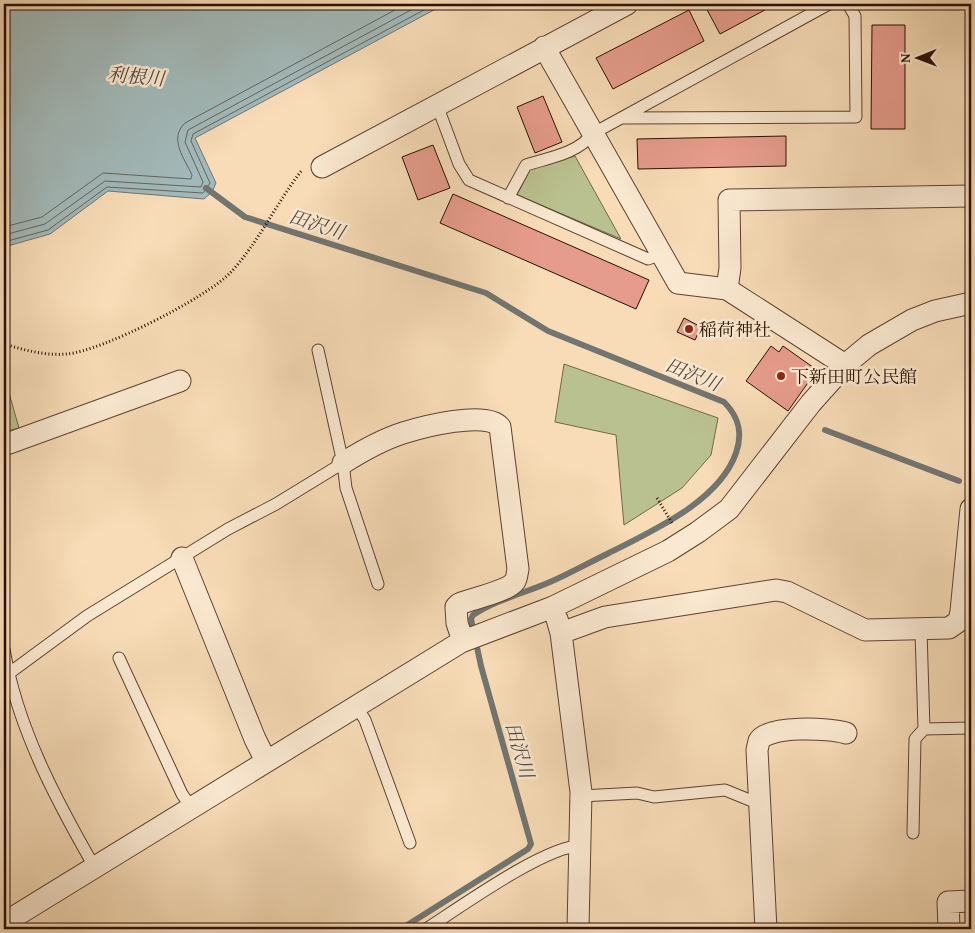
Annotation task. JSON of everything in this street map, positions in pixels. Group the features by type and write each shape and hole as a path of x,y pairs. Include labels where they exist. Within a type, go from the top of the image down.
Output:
{"street":[{"path":"322,167 626,4"},
{"path":"544,47 678,284 727,289 845,365"},
{"path":"727,289 730,268 730,200 971,196"},
{"path":"4,923 463,641 553,607 668,550 729,509 811,403 845,365 869,345 912,320 935,310 971,303"},
{"path":"4,445 180,381"},
{"path":"343,463 372,446 419,429 473,419 492,421 500,427 518,569 517,578 507,588 459,604 456,608 456,616 463,641"},
{"path":"561,633 574,630 595,619 776,590 787,592 865,630 921,631 949,628 959,621 971,509"},
{"path":"182,558 255,739 266,761"},
{"path":"553,607 561,633 581,796 578,929"},
{"path":"766,929 758,741 764,734 820,729 846,733"},
{"path":"949,929 948,902 971,900"}],"lane":[{"path":"508,198 526,164 572,150 586,142 592,134 620,118 829,4"},
{"path":"620,118 856,116 855,16 848,4"},
{"path":"436,105 459,164 469,180 648,259 661,254"},
{"path":"318,350 343,463 346,488 355,522 378,584"},
{"path":"6,675 87,616 228,529 336,469 343,463"},
{"path":"913,833 915,739 924,729 921,631"},
{"path":"4,649 6,675 33,746 95,868"},
{"path":"120,658 182,794 191,807"},
{"path":"356,706 365,720 410,843"},
{"path":"924,729 971,728"},
{"path":"581,796 637,793 654,797 725,790 752,800 760,800"},
{"path":"426,929 501,881 538,861 568,847 580,846"}],"path":[{"path":"4,344 50,354 67,354 98,346 210,291 239,263 290,185"},
{"path":"657,498 676,530"}],"green space":[{"path":"575,156 621,239 517,195 531,168"},
{"path":"564,364 718,418 711,455 682,488 624,525 616,435 555,422"},
{"path":"4,380 19,428 4,432"}],"water":[{"name":"利根川","path":"4,4 445,4 195,138 216,183 212,192 204,199 108,191 50,234 4,247"}],"building":[{"path":"704,4 776,4 720,34"},
{"path":"689,10 704,41 613,89 596,58"},
{"path":"872,25 905,25 905,129 871,129"},
{"path":"543,96 562,142 535,153 517,107"},
{"path":"786,136 786,166 638,169 637,139"},
{"path":"433,145 450,188 418,200 402,157"},
{"path":"453,194 649,280 636,309 440,223"},
{"name":"稲荷神社","path":"684,318 701,327 695,340 677,332"},
{"name":"下新田町公民館","path":"771,346 779,352 783,346 817,370 788,411 746,381"}],"waterway":[{"name":"田沢川","path":"206,188 245,217 486,293 548,331 724,402 733,413 738,426 738,446 727,471 699,501 681,514 643,536 564,576 500,601 473,615 471,619 481,666 531,844 528,849 401,929"},
{"name":"田沢川","path":"825,430 959,481"}],"place":[{"name":"稲荷神社","path":"689,329"},
{"name":"下新田町公民館","path":"781,376"}]}
